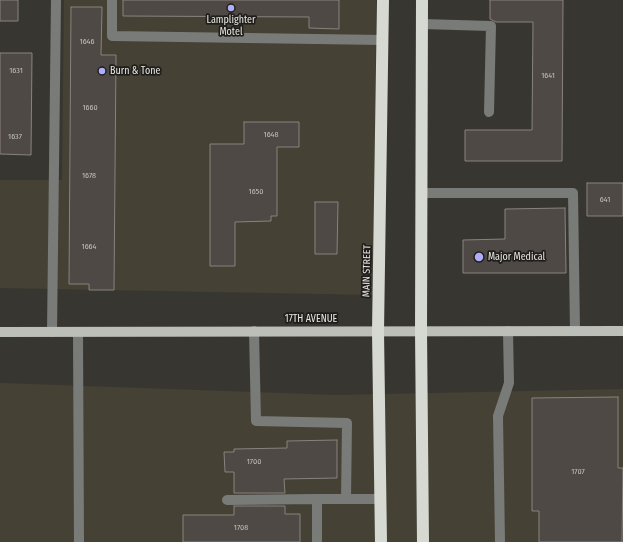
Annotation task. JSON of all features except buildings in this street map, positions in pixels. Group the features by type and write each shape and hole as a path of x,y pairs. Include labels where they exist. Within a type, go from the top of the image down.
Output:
{"highway":[{"name":"MAIN STREET","path":"381,542 378,331 383,0"},
{"path":"422,0 421,331 423,542"}],"main road":[{"name":"17TH AVENUE","path":"0,332 623,331"}],"lane":[{"path":"52,332 56,0"},
{"path":"112,0 112,36 383,40"},
{"path":"422,24 491,26 489,112"},
{"path":"421,193 573,193 575,331"},
{"path":"254,331 256,421 347,423 346,499"},
{"path":"500,542 498,416 509,382 508,331"},
{"path":"78,332 79,542"},
{"path":"317,499 317,542"},
{"path":"227,500 380,499"}],"shaded area":[{"path":"64,0 376,0 375,295 0,288 0,180 62,180"},
{"path":"0,383 337,395 623,389 623,542 0,542"}],"place":[{"name":"Lamplighter Motel","path":"231,8"},
{"name":"Burn & Tone","path":"102,71"},
{"name":"Major Medical","path":"479,257"}]}
